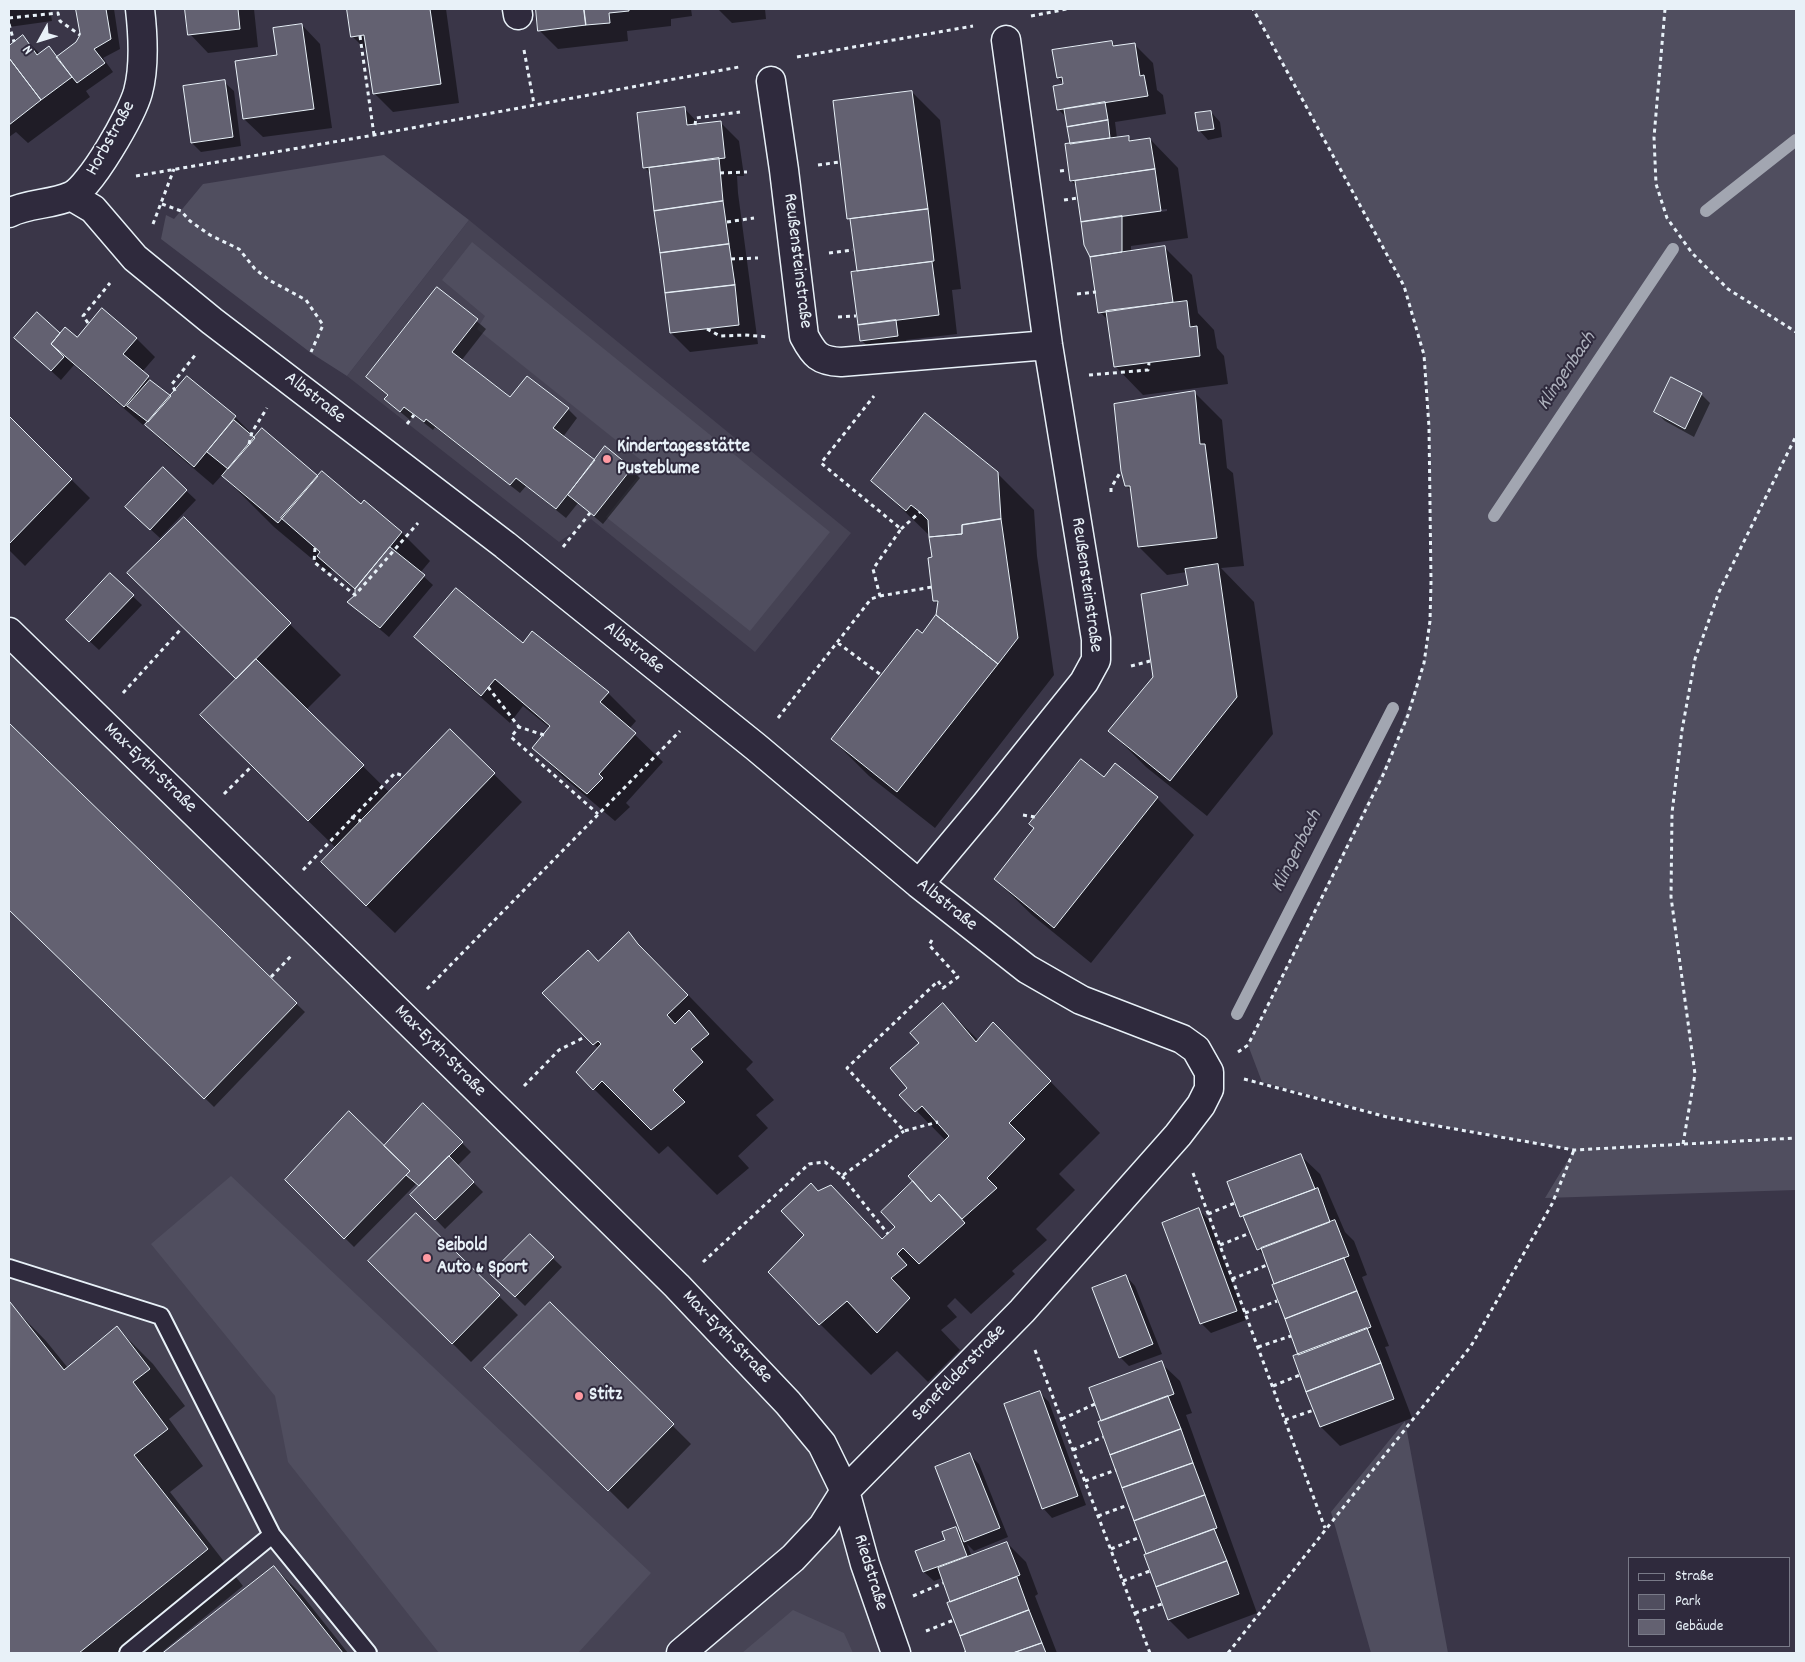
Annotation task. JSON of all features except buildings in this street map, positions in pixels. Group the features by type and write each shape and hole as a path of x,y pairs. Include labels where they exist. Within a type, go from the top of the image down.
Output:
{"street":[{"name":"Horbstraße","path":"84,196 138,92 142,30 140,9"},
{"name":"Reußensteinstraße","path":"919,884 1084,682 1096,660 1096,639 1048,345 1006,40"},
{"name":"Reußensteinstraße","path":"771,81 804,336 811,350 824,361 840,362 1048,345"},
{"path":"9,213 20,207 84,196"},
{"name":"Albstraße","path":"84,196 135,258 185,299 512,552 756,747 919,884 1027,969 1054,987 1081,1000 1182,1040 1196,1049 1209,1072"},
{"name":"Max-Eyth-Straße","path":"9,632 330,944 677,1286 788,1403 816,1437 845,1491"},
{"name":"Senefelderstraße","path":"682,1653 793,1558 823,1526 845,1491 1022,1311 1178,1135 1206,1098 1210,1081 1209,1072"},
{"name":"Riedstraße","path":"845,1491 865,1564 896,1653"}],"lane":[{"path":"9,1268 162,1316 272,1535 368,1653"},
{"path":"128,1653 272,1535"}],"path":[{"path":"1027,17 1068,9"},
{"path":"1209,1072 1248,1045 1384,773 1408,715 1424,663 1430,621 1429,427 1424,355 1404,286 1253,9"},
{"path":"1664,9 1654,137 1656,184 1667,218 1692,253 1728,289 1796,332"},
{"path":"518,12 534,104"},
{"path":"9,18 58,13 60,21 80,35"},
{"path":"9,24 14,42"},
{"path":"796,57 980,25"},
{"path":"360,36 374,135"},
{"path":"84,196 113,181 174,168 374,135 748,66"},
{"path":"695,125 696,118 775,108"},
{"path":"150,230 162,204 174,168"},
{"path":"162,204 181,211 190,221 210,235 239,249 255,269 269,280 306,300 323,325 306,361"},
{"path":"88,323 83,316 112,281"},
{"path":"708,329 720,336 804,336"},
{"path":"175,390 172,384 201,348"},
{"path":"901,530 821,463 905,358"},
{"path":"1053,378 1148,370 1149,362"},
{"path":"249,444 252,432 272,402"},
{"path":"1683,1144 1695,1074 1671,897 1672,813 1682,730 1695,660 1719,592 1796,436"},
{"path":"880,596 873,569 901,530 920,512"},
{"path":"558,553 590,513"},
{"path":"315,548 314,562 354,595 423,517"},
{"path":"773,724 871,599 932,587"},
{"path":"119,697 182,628"},
{"path":"838,642 881,675"},
{"path":"488,687 519,727 544,735"},
{"path":"424,993 687,724"},
{"path":"519,727 511,737 598,814"},
{"path":"221,797 252,766"},
{"path":"300,872 351,817 395,774 404,776"},
{"path":"351,817 361,821"},
{"path":"271,977 293,954"},
{"path":"904,1131 847,1068 938,981 943,988 958,977 942,960"},
{"path":"521,1088 559,1050 585,1037"},
{"path":"1209,1072 1262,1082 1387,1117 1574,1150 1796,1138"},
{"path":"842,1176 904,1131 938,1122"},
{"path":"1228,1653 1325,1528 1471,1346 1552,1204 1574,1150"},
{"path":"701,1264 809,1164 825,1162 842,1176 888,1234"},
{"path":"1193,1173 1325,1528"},
{"path":"1208,1214 1235,1203"},
{"path":"1220,1245 1250,1233"},
{"path":"1232,1279 1268,1265"},
{"path":"1245,1313 1278,1301"},
{"path":"1258,1347 1291,1336"},
{"path":"1033,1346 1150,1653"},
{"path":"1273,1386 1300,1375"},
{"path":"1062,1419 1095,1404"},
{"path":"1285,1420 1314,1410"},
{"path":"1073,1450 1103,1437"},
{"path":"1084,1481 1116,1470"},
{"path":"1098,1516 1128,1505"},
{"path":"1111,1549 1140,1537"},
{"path":"1123,1581 1150,1571"},
{"path":"912,1596 943,1583"},
{"path":"1135,1613 1162,1604"},
{"path":"925,1632 954,1620"}],"shaded area":[{"name":"Kindertagesstätte Pusteblume","path":"469,220 851,533 755,652 591,519 559,542 347,376"},
{"path":"9,640 795,1420 830,1479 899,1653 9,1653"}],"green space":[{"path":"1253,9 1796,9 1796,1190 1545,1198 1574,1150 1391,1117 1262,1082 1248,1045 1394,747 1424,663 1430,621 1431,582 1429,427 1424,355 1404,286"},
{"path":"384,155 469,220 347,376 311,353 161,239 166,215 174,219 203,184"},
{"path":"472,242 830,532 750,631 606,517 647,465 477,329 485,316 442,280"},
{"path":"231,1176 651,1573 578,1653 439,1653 288,1462 275,1396 151,1244"},
{"path":"1405,1421 1448,1653 1371,1653 1331,1512"},
{"path":"793,1610 844,1633 853,1653 742,1653"}],"waterway":[{"name":"Klingenbach","path":"1706,211 1796,140"},
{"name":"Klingenbach","path":"1494,516 1673,249"},
{"name":"Klingenbach","path":"1237,1014 1393,708"}],"place":[{"name":"Kindertagesstätte Pusteblume","path":"607,459"},
{"name":"Seibold Auto & Sport","path":"427,1258"},
{"name":"Stitz","path":"579,1396"}]}
